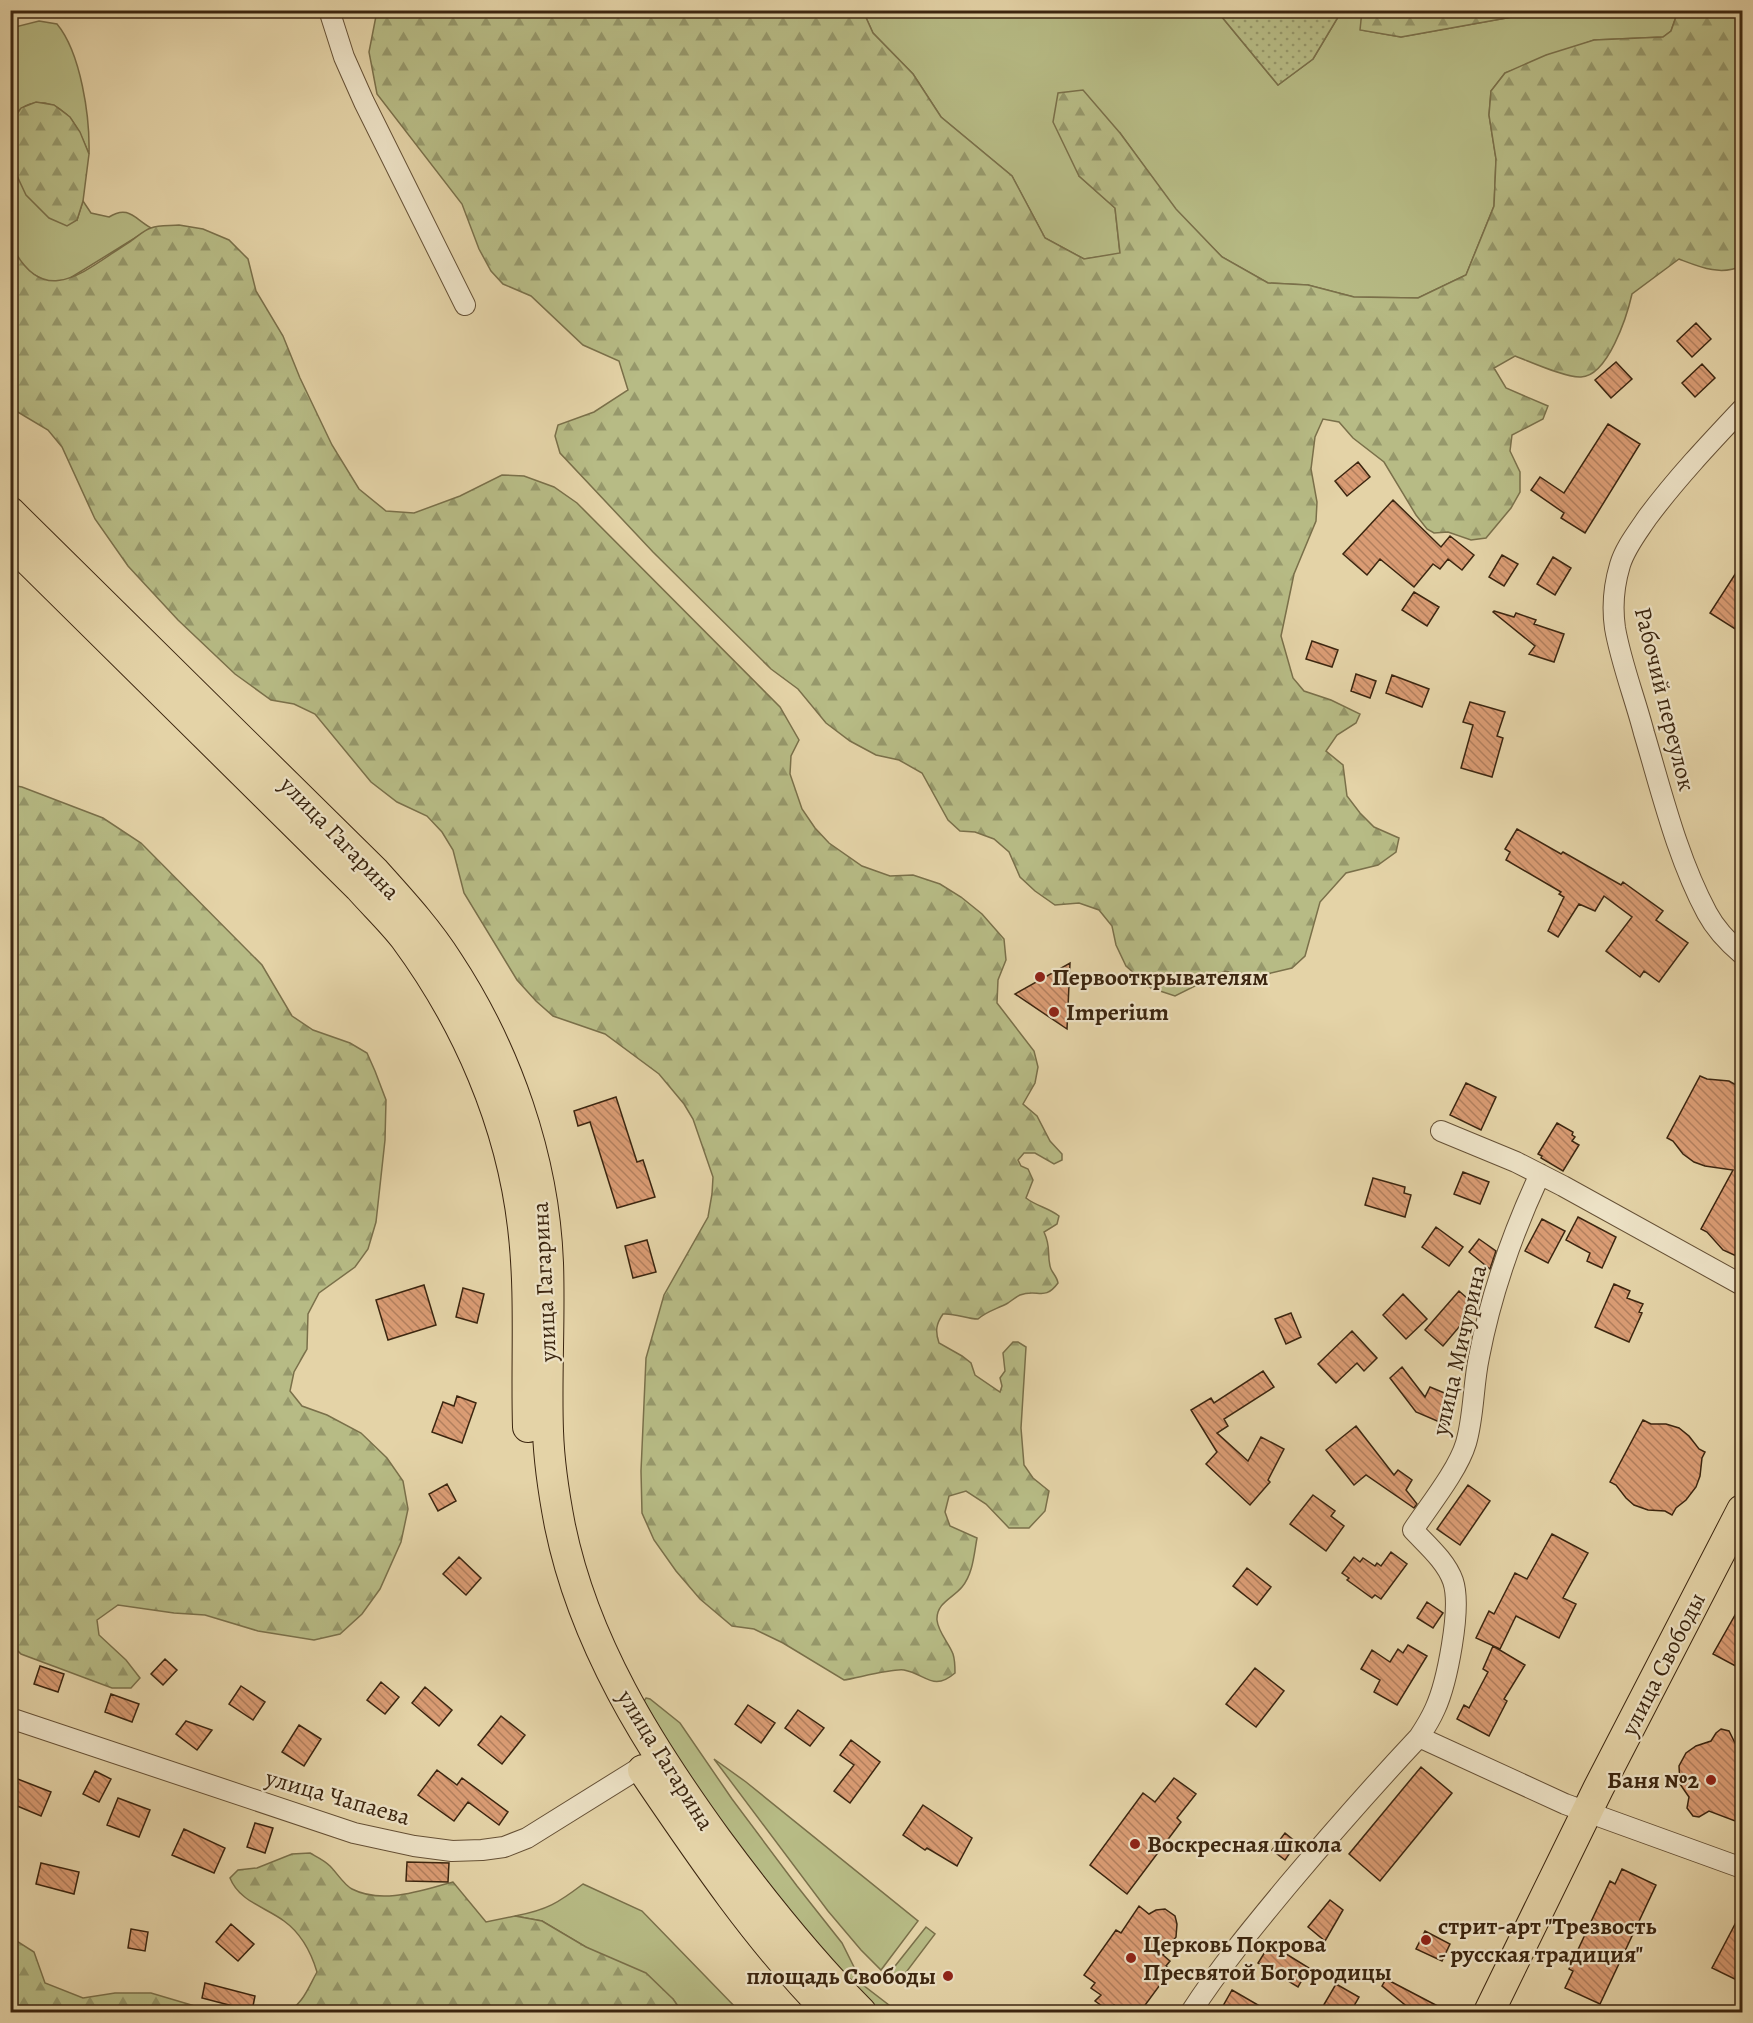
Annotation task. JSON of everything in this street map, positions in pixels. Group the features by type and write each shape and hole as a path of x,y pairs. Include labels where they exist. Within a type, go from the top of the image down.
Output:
{"main road":[{"name":"улица Гагарина","path":"10,512 375,872 420,922 477,1009 506,1074 523,1120 540,1192 548,1260 548,1433 552,1481 568,1561 592,1630 627,1704 696,1811 782,1926 861,2013"},
{"name":"улица Гагарина","path":"10,542 359,887 403,936 431,976 458,1022 502,1129 512,1162 519,1198 526,1268 528,1434 533,1485 550,1568 569,1625 609,1713 641,1767 727,1891 791,1971 829,2013"},
{"name":"улица Свободы","path":"1490,2013 1587,1813 1743,1510"}],"street":[{"path":"329,10 344,57 364,102 465,305"},
{"name":"Рабочий переулок","path":"1743,409 1688,467 1656,506 1628,547 1620,563 1613,606 1620,649 1675,836 1708,915 1720,932 1743,954"},
{"path":"1442,1131 1540,1174 1743,1285"},
{"name":"улица Мичурина","path":"1419,1737 1436,1707 1448,1663 1454,1626 1455,1599 1454,1583 1444,1564 1413,1530 1452,1470 1465,1445 1479,1358 1494,1293 1540,1174"},
{"name":"улица Чапаева","path":"10,1718 354,1833 414,1846 452,1851 504,1847 527,1838 641,1767"},
{"path":"1191,2013 1216,1973 1241,1941 1324,1843 1419,1737 1587,1813 1743,1868"}],"green space":[{"path":"1362,10 1546,11 1401,37 1360,30"},
{"path":"383,11 863,11 873,33 913,74 941,117 1012,176 1045,238 1084,259 1120,253 1115,208 1079,176 1053,122 1058,93 1083,90 1120,133 1176,209 1222,257 1268,283 1308,285 1354,297 1418,298 1466,275 1494,206 1496,159 1489,115 1491,91 1505,73 1546,55 1594,40 1663,37 1671,31 1678,11 1742,11 1742,266 1718,270 1679,259 1632,294 1615,343 1600,367 1591,374 1575,377 1515,356 1494,368 1506,388 1548,406 1543,419 1512,435 1510,451 1520,472 1520,492 1511,508 1486,538 1471,540 1448,532 1434,533 1427,529 1384,462 1353,438 1339,422 1323,419 1315,437 1311,469 1317,502 1316,521 1294,574 1281,636 1293,678 1304,691 1331,700 1360,714 1356,723 1337,735 1326,751 1343,765 1347,796 1360,813 1374,827 1399,838 1396,852 1378,865 1346,873 1320,902 1305,956 1292,968 1255,977 1225,971 1175,996 1151,988 1126,966 1116,945 1112,926 1099,910 1079,903 1055,905 1020,877 1009,852 994,839 975,832 960,831 948,820 922,773 899,760 876,755 850,741 826,723 798,689 771,669 653,552 560,453 555,436 558,425 594,412 628,390 619,361 583,345 531,296 503,284 491,271 479,249 462,204 377,94 369,52 376,16"},
{"path":"863,11 1217,11 1278,85 1313,59 1338,17 1347,11 1362,11 1361,30 1401,37 1546,11 1678,11 1671,31 1663,37 1594,40 1505,73 1491,91 1489,115 1496,159 1494,206 1466,275 1418,298 1354,297 1308,285 1268,283 1222,257 1175,209 1120,133 1079,176 1115,208 1120,254 1084,259 1045,238 1012,176 941,117 913,74 873,33"},
{"path":"1217,11 1347,11 1338,17 1313,59 1278,85"},
{"path":"39,21 57,24 72,51 86,104 89,154 73,122 62,110 54,106 45,103 27,105 19,111 11,123 11,28"},
{"path":"36,102 54,105 70,117 80,132 89,154 83,201 77,220 67,226 49,218 26,195 11,163 11,123 21,108"},
{"path":"10,163 12,169 77,220 83,201 91,213 109,217 121,212 131,214 151,228 67,280 47,282 31,273 17,258 11,244"},
{"path":"179,225 203,229 229,240 248,259 256,291 283,336 332,445 359,489 386,511 414,513 460,496 502,475 524,476 554,487 577,503 780,707 799,740 791,756 790,774 802,809 829,843 862,866 890,876 913,875 940,884 982,914 1004,939 1006,960 998,980 997,1003 1034,1051 1038,1067 1035,1083 1023,1104 1037,1116 1050,1141 1062,1154 1062,1160 1054,1164 1035,1153 1024,1153 1018,1160 1021,1166 1028,1169 1033,1180 1026,1198 1059,1216 1057,1224 1044,1232 1049,1261 1058,1283 1049,1292 1020,1295 978,1319 943,1314 938,1324 937,1335 939,1343 971,1363 975,1375 1000,1392 1002,1386 1000,1378 1005,1371 1003,1353 1013,1342 1026,1347 1021,1428 1024,1465 1033,1478 1049,1491 1045,1511 1029,1528 1009,1528 986,1504 966,1491 949,1496 945,1512 950,1526 977,1538 966,1582 942,1605 937,1614 939,1629 954,1659 955,1673 947,1678 935,1681 912,1672 899,1670 844,1680 783,1643 754,1629 732,1626 700,1599 676,1571 654,1540 642,1513 641,1471 646,1358 664,1295 708,1217 712,1194 713,1177 693,1119 684,1104 659,1074 605,1034 553,1016 536,1001 517,980 464,893 453,850 442,832 427,816 397,802 371,782 315,714 294,704 271,700 235,674 178,620 128,566 95,519 62,447 48,430 11,408 11,244 24,265 37,277 52,281 66,279 82,272 148,229 157,226"},
{"path":"11,785 22,787 103,818 141,843 262,965 292,1016 313,1030 350,1043 367,1053 386,1100 385,1140 376,1222 368,1249 355,1267 319,1293 308,1314 307,1349 294,1372 290,1391 302,1406 327,1415 361,1433 387,1458 403,1481 408,1509 401,1542 380,1589 362,1614 340,1634 314,1640 258,1631 205,1615 118,1605 97,1620 99,1635 126,1660 140,1678 131,1688 112,1688 21,1654 11,1644"},
{"path":"646,1698 680,1723 732,1799 842,1943 863,1985 898,2012 880,2012 870,2003 785,1904 700,1791 644,1701"},
{"path":"714,1759 746,1782 918,1921 881,1970 828,1911"},
{"path":"310,1853 328,1864 349,1887 364,1894 389,1896 416,1892 453,1882 486,1922 515,1916 542,1921 586,1947 646,1973 673,1999 682,2012 285,2012 300,2001 317,1972 312,1957 301,1938 290,1926 246,1898 234,1886 230,1878 238,1870 257,1868 292,1854"},
{"path":"583,1884 642,1911 740,2012 682,2012 673,1999 542,1921 515,1916 552,1905"},
{"path":"926,1927 935,1934 898,1983 888,1975"},
{"path":"11,1935 34,1952 45,1983 83,1998 115,1993 151,1993 215,2012 11,2012"}],"building":[{"path":"1696,323 1711,339 1692,357 1677,341"},
{"path":"1616,362 1632,379 1611,398 1595,380"},
{"path":"1702,364 1715,378 1695,397 1682,383"},
{"path":"1608,424 1640,444 1585,533 1561,518 1564,513 1531,490 1540,477 1564,493"},
{"path":"1358,462 1370,477 1347,496 1335,481"},
{"path":"1393,500 1441,547 1450,536 1474,555 1462,570 1448,559 1440,569 1433,564 1414,587 1380,559 1367,575 1343,554"},
{"path":"1502,555 1518,564 1504,586 1489,577"},
{"path":"1553,557 1571,568 1555,595 1537,584"},
{"path":"1743,562 1743,634 1710,613"},
{"path":"1414,592 1439,607 1427,626 1402,610"},
{"path":"1494,611 1514,617 1516,613 1536,620 1534,624 1564,634 1554,662 1529,654 1535,646"},
{"path":"1312,641 1338,650 1332,667 1306,659"},
{"path":"1356,674 1376,681 1370,698 1351,691"},
{"path":"1392,675 1429,689 1422,707 1386,693"},
{"path":"1470,702 1505,712 1497,736 1503,738 1492,777 1461,768 1473,725 1463,722"},
{"path":"1517,829 1621,885 1623,882 1663,911 1656,920 1688,943 1659,982 1644,971 1640,977 1606,951 1632,917 1604,896 1595,911 1579,904 1558,937 1548,931 1564,897 1559,894 1561,892 1506,860 1510,852 1505,849"},
{"name":"Imperium","path":"1070,963 1067,1029 1015,994"},
{"path":"1700,1076 1729,1081 1743,1089 1743,1259 1723,1250 1707,1232 1701,1229 1733,1170 1694,1162 1667,1138"},
{"path":"1466,1083 1496,1097 1481,1130 1450,1115"},
{"path":"616,1097 637,1162 643,1160 655,1197 617,1208 590,1122 578,1126 574,1111"},
{"path":"1557,1123 1573,1132 1572,1135 1575,1137 1572,1141 1579,1145 1563,1171 1538,1154"},
{"path":"1463,1172 1489,1182 1480,1204 1454,1194"},
{"path":"1373,1178 1405,1187 1404,1193 1411,1195 1405,1217 1365,1205"},
{"path":"1578,1217 1616,1237 1602,1268 1587,1261 1590,1253 1566,1240"},
{"path":"1542,1219 1565,1231 1548,1263 1525,1251"},
{"path":"1436,1227 1463,1247 1449,1266 1422,1247"},
{"path":"1479,1239 1496,1251 1490,1269 1469,1252"},
{"path":"647,1240 656,1272 633,1278 625,1246"},
{"path":"1614,1284 1630,1291 1627,1298 1643,1304 1639,1312 1642,1313 1629,1342 1595,1327"},
{"path":"424,1285 436,1325 388,1340 376,1300"},
{"path":"463,1288 484,1294 477,1323 456,1317"},
{"path":"1459,1291 1475,1305 1443,1346 1425,1330"},
{"path":"1403,1294 1427,1319 1406,1339 1383,1315"},
{"path":"1291,1313 1301,1337 1286,1344 1275,1319"},
{"path":"1352,1331 1377,1358 1364,1371 1357,1363 1336,1383 1318,1364"},
{"path":"1402,1367 1425,1397 1430,1387 1454,1397 1443,1420 1449,1426 1416,1412 1390,1378"},
{"path":"1263,1371 1274,1387 1224,1419 1228,1426 1217,1433 1248,1461 1261,1437 1284,1449 1268,1480 1270,1482 1250,1505 1206,1464 1217,1452 1191,1410 1211,1398 1214,1403"},
{"path":"457,1396 476,1403 462,1443 432,1432 443,1402 454,1406"},
{"path":"1643,1420 1651,1424 1666,1424 1679,1428 1699,1449 1705,1452 1696,1487 1672,1515 1665,1511 1648,1510 1634,1505 1616,1485 1610,1482"},
{"path":"1356,1426 1394,1475 1398,1470 1412,1480 1406,1490 1417,1504 1414,1508 1366,1475 1354,1485 1326,1450"},
{"path":"447,1484 456,1501 438,1511 429,1494"},
{"path":"1468,1485 1490,1501 1460,1545 1437,1529"},
{"path":"1313,1495 1335,1511 1331,1516 1344,1526 1326,1551 1290,1524"},
{"path":"1552,1534 1588,1553 1563,1598 1576,1604 1559,1638 1516,1616 1500,1649 1476,1638 1489,1611 1494,1614 1515,1573 1527,1579"},
{"path":"1391,1552 1407,1564 1381,1599 1375,1595 1372,1598 1347,1580 1349,1578 1342,1573 1354,1557 1360,1562 1363,1558 1375,1566 1377,1563 1381,1566"},
{"path":"459,1557 481,1578 466,1595 443,1574"},
{"path":"1247,1568 1271,1587 1257,1605 1233,1586"},
{"path":"1743,1601 1743,1670 1713,1654"},
{"path":"1427,1602 1443,1613 1433,1628 1417,1618"},
{"path":"1408,1645 1427,1656 1397,1705 1374,1692 1380,1680 1361,1669 1372,1650 1390,1662 1398,1649 1403,1653"},
{"path":"1493,1646 1525,1665 1504,1699 1507,1701 1489,1736 1457,1719 1464,1705 1469,1708 1488,1672 1483,1669"},
{"path":"165,1659 177,1670 163,1685 151,1674"},
{"path":"40,1666 64,1674 58,1692 34,1684"},
{"path":"1255,1668 1284,1691 1256,1727 1226,1704"},
{"path":"381,1682 399,1697 385,1714 367,1700"},
{"path":"241,1686 265,1702 253,1720 229,1704"},
{"path":"425,1687 452,1710 439,1726 412,1703"},
{"path":"111,1694 139,1704 132,1722 105,1712"},
{"path":"748,1705 775,1723 761,1743 735,1724"},
{"path":"798,1710 824,1728 810,1746 785,1728"},
{"path":"501,1716 525,1735 502,1764 478,1745"},
{"path":"186,1721 212,1730 197,1750 176,1734"},
{"path":"299,1725 321,1739 304,1766 282,1752"},
{"name":"Баня №2","path":"1721,1729 1729,1731 1735,1743 1743,1746 1743,1824 1709,1811 1699,1817 1693,1816 1687,1808 1689,1797 1680,1784 1679,1766 1686,1753 1696,1746 1711,1741"},
{"path":"851,1740 880,1762 850,1803 834,1791 854,1765 840,1755"},
{"path":"1421,1767 1452,1793 1380,1881 1349,1854"},
{"path":"437,1770 457,1785 462,1778 508,1812 499,1825 468,1802 454,1821 418,1795"},
{"path":"95,1771 111,1779 99,1802 83,1794"},
{"path":"10,1776 51,1792 41,1816 10,1803"},
{"name":"Воскресная школа","path":"1174,1778 1196,1794 1177,1818 1181,1822 1127,1894 1090,1865 1143,1793 1155,1802"},
{"path":"118,1798 150,1810 139,1837 107,1825"},
{"path":"923,1805 972,1838 957,1866 927,1848 925,1850 903,1835"},
{"path":"255,1823 273,1828 265,1853 247,1847"},
{"path":"184,1829 225,1848 214,1873 172,1855"},
{"path":"1285,1833 1297,1843 1285,1860 1272,1850"},
{"path":"407,1862 449,1863 448,1882 406,1881"},
{"path":"41,1863 79,1872 74,1894 36,1884"},
{"path":"1622,1869 1656,1885 1600,2004 1565,1988 1573,1971 1569,1969 1610,1881 1615,1884"},
{"path":"1330,1900 1343,1910 1325,1941 1308,1927"},
{"name":"Церковь Покрова Пресвятой Богородицы","path":"1139,1906 1149,1914 1165,1909 1175,1916 1176,1937 1163,1955 1170,1961 1166,1966 1171,1970 1140,2012 1125,2012 1114,2005 1109,2011 1095,2001 1101,1995 1091,1988 1095,1983 1084,1975 1116,1930 1121,1933"},
{"path":"1743,1909 1743,1983 1712,1968"},
{"path":"231,1924 254,1944 238,1961 216,1942"},
{"path":"131,1929 148,1932 145,1951 128,1948"},
{"path":"1425,1931 1450,1944 1442,1961 1416,1949"},
{"path":"1270,1944 1309,1968 1298,1987 1258,1963"},
{"path":"1386,1979 1451,2013 1415,2013 1382,1986"},
{"path":"205,1983 255,1996 252,2011 202,1998"},
{"path":"1336,1984 1359,1997 1350,2013 1319,2013"},
{"path":"1232,1990 1272,2013 1219,2013"}],"place":[{"name":"Первооткрывателям","path":"1040,977"},
{"name":"Imperium","path":"1054,1012"},
{"name":"Баня №2","path":"1711,1780"},
{"name":"Воскресная школа","path":"1135,1844"},
{"name":"стрит-арт \"Трезвость - русская традиция\"","path":"1426,1940"},
{"name":"Церковь Покрова Пресвятой Богородицы","path":"1131,1958"},
{"name":"площадь Свободы","path":"948,1976"}]}
